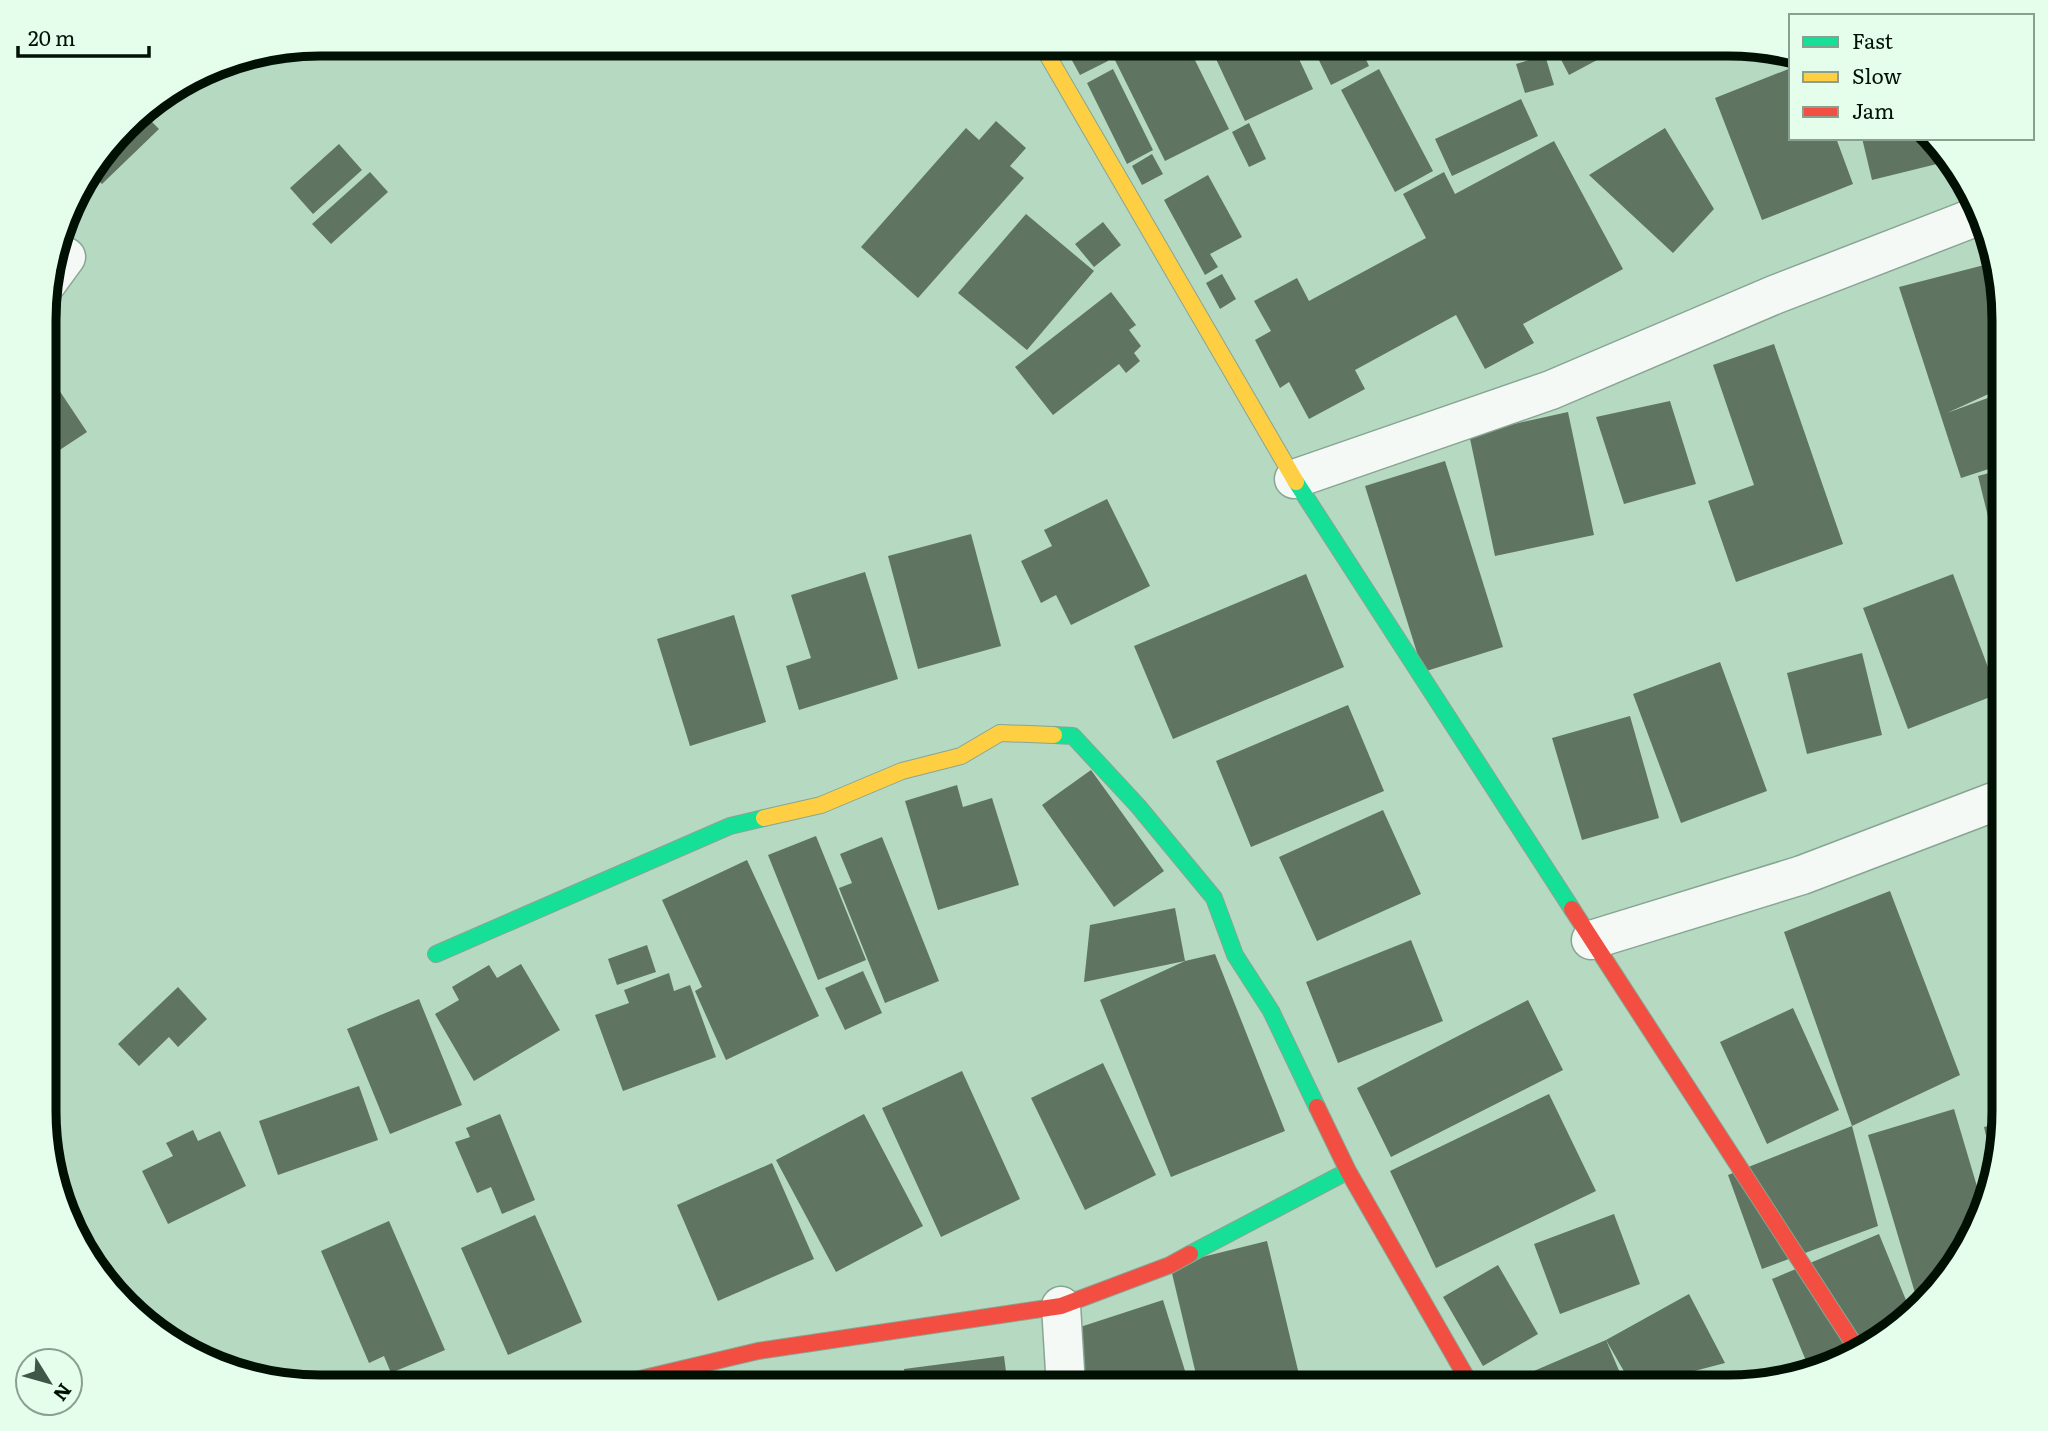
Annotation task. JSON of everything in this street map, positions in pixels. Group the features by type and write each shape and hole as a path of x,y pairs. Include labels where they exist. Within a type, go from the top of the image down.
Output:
{"street":[{"path":"1048,56 1294,479 1853,1344"},
{"path":"1294,479 1551,390 1774,295 1972,218"},
{"path":"436,954 730,826 821,805 902,771 961,756 1000,733 1073,736 1138,806 1214,898 1235,955 1271,1012 1348,1171 1465,1375"},
{"path":"1591,940 1802,875 1992,803"},
{"path":"657,1375 758,1351 1061,1306 1170,1265 1348,1171"},
{"path":"1061,1306 1065,1375"}],"building":[{"path":"1070,56 1105,56 1108,61 1080,75"},
{"path":"1113,56 1193,56 1229,129 1165,161"},
{"path":"1215,56 1298,56 1313,89 1245,121"},
{"path":"1317,56 1364,56 1369,66 1331,85"},
{"path":"1545,56 1554,85 1525,93 1516,64"},
{"path":"1559,56 1605,56 1569,75"},
{"path":"1113,69 1153,150 1127,164 1087,83"},
{"path":"1379,69 1433,171 1395,192 1341,90"},
{"path":"1789,69 1789,140 1837,140 1853,184 1762,220 1715,98"},
{"path":"1521,99 1538,136 1452,176 1435,139"},
{"path":"149,119 159,129 102,184 97,179 100,173 121,146"},
{"path":"996,121 1026,148 1010,166 1024,178 918,298 861,247 966,128 979,140"},
{"path":"1249,123 1266,159 1249,167 1232,132"},
{"path":"1665,128 1714,209 1673,253 1589,175"},
{"path":"1862,140 1921,140 1940,163 1872,180"},
{"path":"1554,141 1623,269 1523,324 1534,343 1485,369 1456,315 1355,370 1365,389 1309,419 1289,382 1280,388 1255,340 1271,331 1254,301 1297,278 1309,301 1426,238 1403,194 1444,172 1455,194"},
{"path":"339,144 362,170 313,214 290,188"},
{"path":"1152,154 1163,174 1142,185 1132,166"},
{"path":"370,172 388,192 331,244 312,224"},
{"path":"1208,175 1242,237 1210,254 1218,267 1205,275 1164,200"},
{"path":"1026,214 1094,271 1027,350 958,293"},
{"path":"1103,222 1121,245 1094,267 1075,244"},
{"path":"1986,265 1992,320 1992,392 1947,413 1992,396 1992,468 1961,478 1899,287"},
{"path":"1222,274 1236,299 1220,309 1206,283"},
{"path":"1111,292 1136,325 1129,330 1141,346 1134,353 1140,361 1126,373 1119,364 1053,415 1015,367"},
{"path":"1774,344 1843,544 1736,582 1708,501 1754,485 1713,365"},
{"path":"56,386 87,432 56,452"},
{"path":"1670,401 1696,484 1624,504 1596,417"},
{"path":"1568,412 1594,535 1495,556 1469,434"},
{"path":"1445,461 1503,647 1423,672 1365,486"},
{"path":"1992,472 1992,533 1978,476"},
{"path":"1107,499 1150,586 1071,625 1056,595 1041,603 1021,561 1052,546 1044,530"},
{"path":"971,534 1001,646 918,669 888,556"},
{"path":"865,572 898,679 799,710 786,666 811,658 791,595"},
{"path":"1306,574 1344,667 1173,739 1134,646"},
{"path":"1953,574 1992,678 1992,696 1908,729 1863,608"},
{"path":"734,615 766,722 690,746 657,639"},
{"path":"1862,653 1882,735 1807,754 1787,673"},
{"path":"1720,662 1767,791 1681,823 1633,694"},
{"path":"1348,705 1384,791 1251,847 1216,761"},
{"path":"1630,716 1659,818 1582,840 1552,738"},
{"path":"1091,770 1164,871 1114,907 1042,805"},
{"path":"957,785 963,807 992,798 1019,885 938,910 905,801"},
{"path":"1383,810 1421,894 1317,941 1279,857"},
{"path":"816,836 866,960 818,980 768,855"},
{"path":"882,837 939,981 885,1003 839,888 852,883 840,854"},
{"path":"747,860 819,1016 726,1060 695,991 702,987 662,900"},
{"path":"1890,891 1960,1075 1852,1126 1784,932"},
{"path":"1175,908 1185,961 1084,982 1090,925"},
{"path":"1411,940 1443,1021 1338,1063 1306,982"},
{"path":"647,945 656,972 617,985 608,959"},
{"path":"1215,954 1285,1131 1171,1177 1100,1000 1185,961"},
{"path":"521,964 560,1030 474,1081 435,1014 459,1000 452,987 489,965 497,978"},
{"path":"863,971 882,1013 845,1030 825,988"},
{"path":"669,973 674,991 690,985 716,1057 623,1091 595,1015 629,1003 624,990"},
{"path":"178,987 207,1019 178,1047 169,1037 139,1066 118,1044"},
{"path":"419,999 462,1105 390,1134 347,1029"},
{"path":"1528,1000 1563,1070 1391,1157 1357,1088"},
{"path":"1793,1008 1839,1110 1767,1144 1720,1042"},
{"path":"1103,1063 1156,1175 1085,1210 1031,1098"},
{"path":"962,1071 1020,1199 941,1237 882,1108"},
{"path":"359,1086 378,1140 278,1175 259,1121"},
{"path":"1549,1094 1596,1191 1436,1268 1390,1171"},
{"path":"1954,1109 1979,1193 1965,1228 1948,1258 1916,1297 1868,1135"},
{"path":"500,1114 535,1200 502,1214 491,1187 477,1193 455,1142 470,1137 466,1128"},
{"path":"864,1114 923,1226 836,1272 776,1160"},
{"path":"1991,1125 1989,1150 1984,1127"},
{"path":"1852,1126 1878,1226 1762,1269 1728,1175"},
{"path":"193,1130 198,1141 220,1131 246,1186 168,1224 142,1171 173,1156 166,1143"},
{"path":"772,1163 814,1259 718,1301 677,1205"},
{"path":"1614,1214 1640,1284 1560,1314 1534,1244"},
{"path":"535,1215 582,1322 508,1355 461,1248"},
{"path":"389,1221 445,1350 391,1373 384,1356 369,1363 321,1251"},
{"path":"1879,1234 1908,1305 1860,1340 1807,1363 1772,1279"},
{"path":"1267,1241 1299,1375 1196,1375 1170,1265"},
{"path":"1498,1265 1538,1334 1483,1366 1443,1297"},
{"path":"1689,1294 1725,1363 1679,1375 1626,1375 1606,1340"},
{"path":"1163,1300 1186,1375 1085,1375 1071,1330"},
{"path":"1606,1340 1621,1375 1524,1375"},
{"path":"1004,1356 1006,1375 905,1375 904,1369"}],"traffic: fast":[{"path":"1296,482 1572,909"},
{"path":"1054,735 1073,736 1138,806 1214,898 1235,955 1271,1011 1317,1107"},
{"path":"436,954 730,826 764,818"},
{"path":"1190,1254 1348,1171"}],"traffic: slow":[{"path":"1048,56 1296,482"},
{"path":"764,818 821,805 902,771 961,756 1000,733 1054,735"}],"traffic: jam":[{"path":"1572,909 1853,1343"},
{"path":"1317,1107 1348,1171 1465,1375"},
{"path":"657,1375 758,1351 1061,1306 1170,1265 1190,1254"}]}
